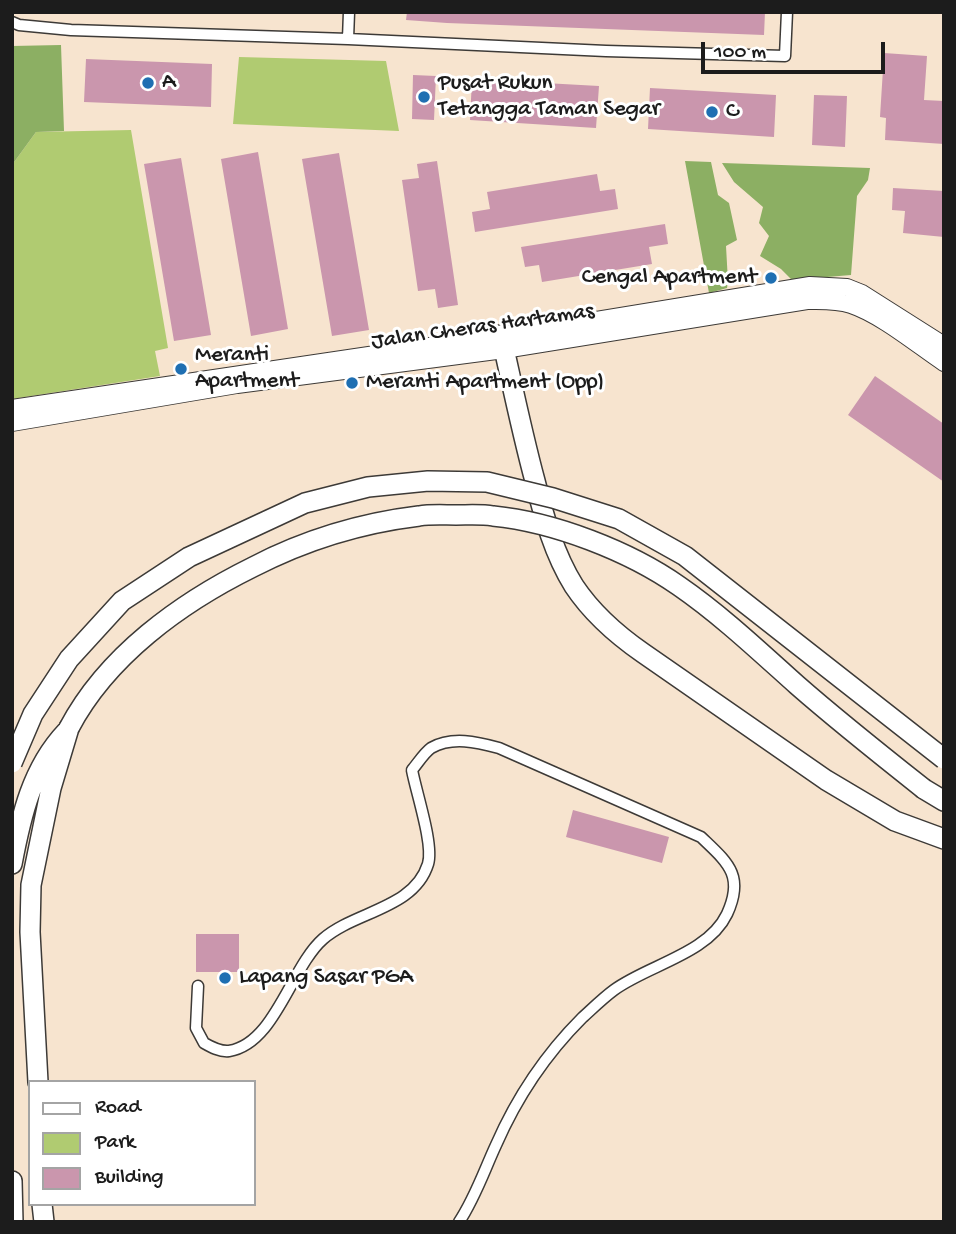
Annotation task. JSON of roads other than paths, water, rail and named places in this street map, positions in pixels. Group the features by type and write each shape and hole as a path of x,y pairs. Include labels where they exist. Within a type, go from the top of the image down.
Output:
{"highway":[{"path":"503,342 543,513 557,553 575,587 596,613 628,642 826,780 895,821 944,839"},
{"path":"12,763 33,714 69,659 122,601 189,557 305,503 368,488 428,481 487,482 553,498 619,519 685,556 944,759"},
{"path":"38,1080 30,932 31,885 51,788 69,728 82,703 104,677 157,626 228,579 288,549 353,528 421,515 493,516 565,531 626,555 679,586 732,628 846,728 924,789 944,801"},
{"path":"12,864 21,817 34,781 49,750 69,728"},
{"path":"12,1181 13,1222"}],"street":[{"path":"348,39 349,12"},
{"path":"12,22 71,30 785,56 787,12"},
{"name":"Jalan Cheras Hartamas","path":"16,415 237,385 503,342 810,285 830,284 862,293 944,345"},
{"name":"Jalan Cheras Hartamas","path":"503,342 807,301 831,301 851,305 888,325 944,363"},
{"path":"198,986 196,1028 204,1043 227,1051 239,1048 254,1038 273,1016 302,967 323,940 361,917 401,898 420,879 429,862 426,830 412,770 429,749 445,743 471,741 499,748 702,837 724,860 735,877 727,915 703,942 614,990 554,1049 528,1082 514,1107 479,1187 460,1222"}],"place":[{"name":"A","path":"148,83"},
{"name":"Pusat Rukun Tetangga Taman Segar","path":"424,97"},
{"name":"C","path":"712,112"},
{"name":"Cengal Apartment","path":"771,278"},
{"name":"Meranti Apartment","path":"181,369"},
{"name":"Meranti Apartment (Opp)","path":"352,383"},
{"name":"Lapang Sasar PGA","path":"225,978"}]}
